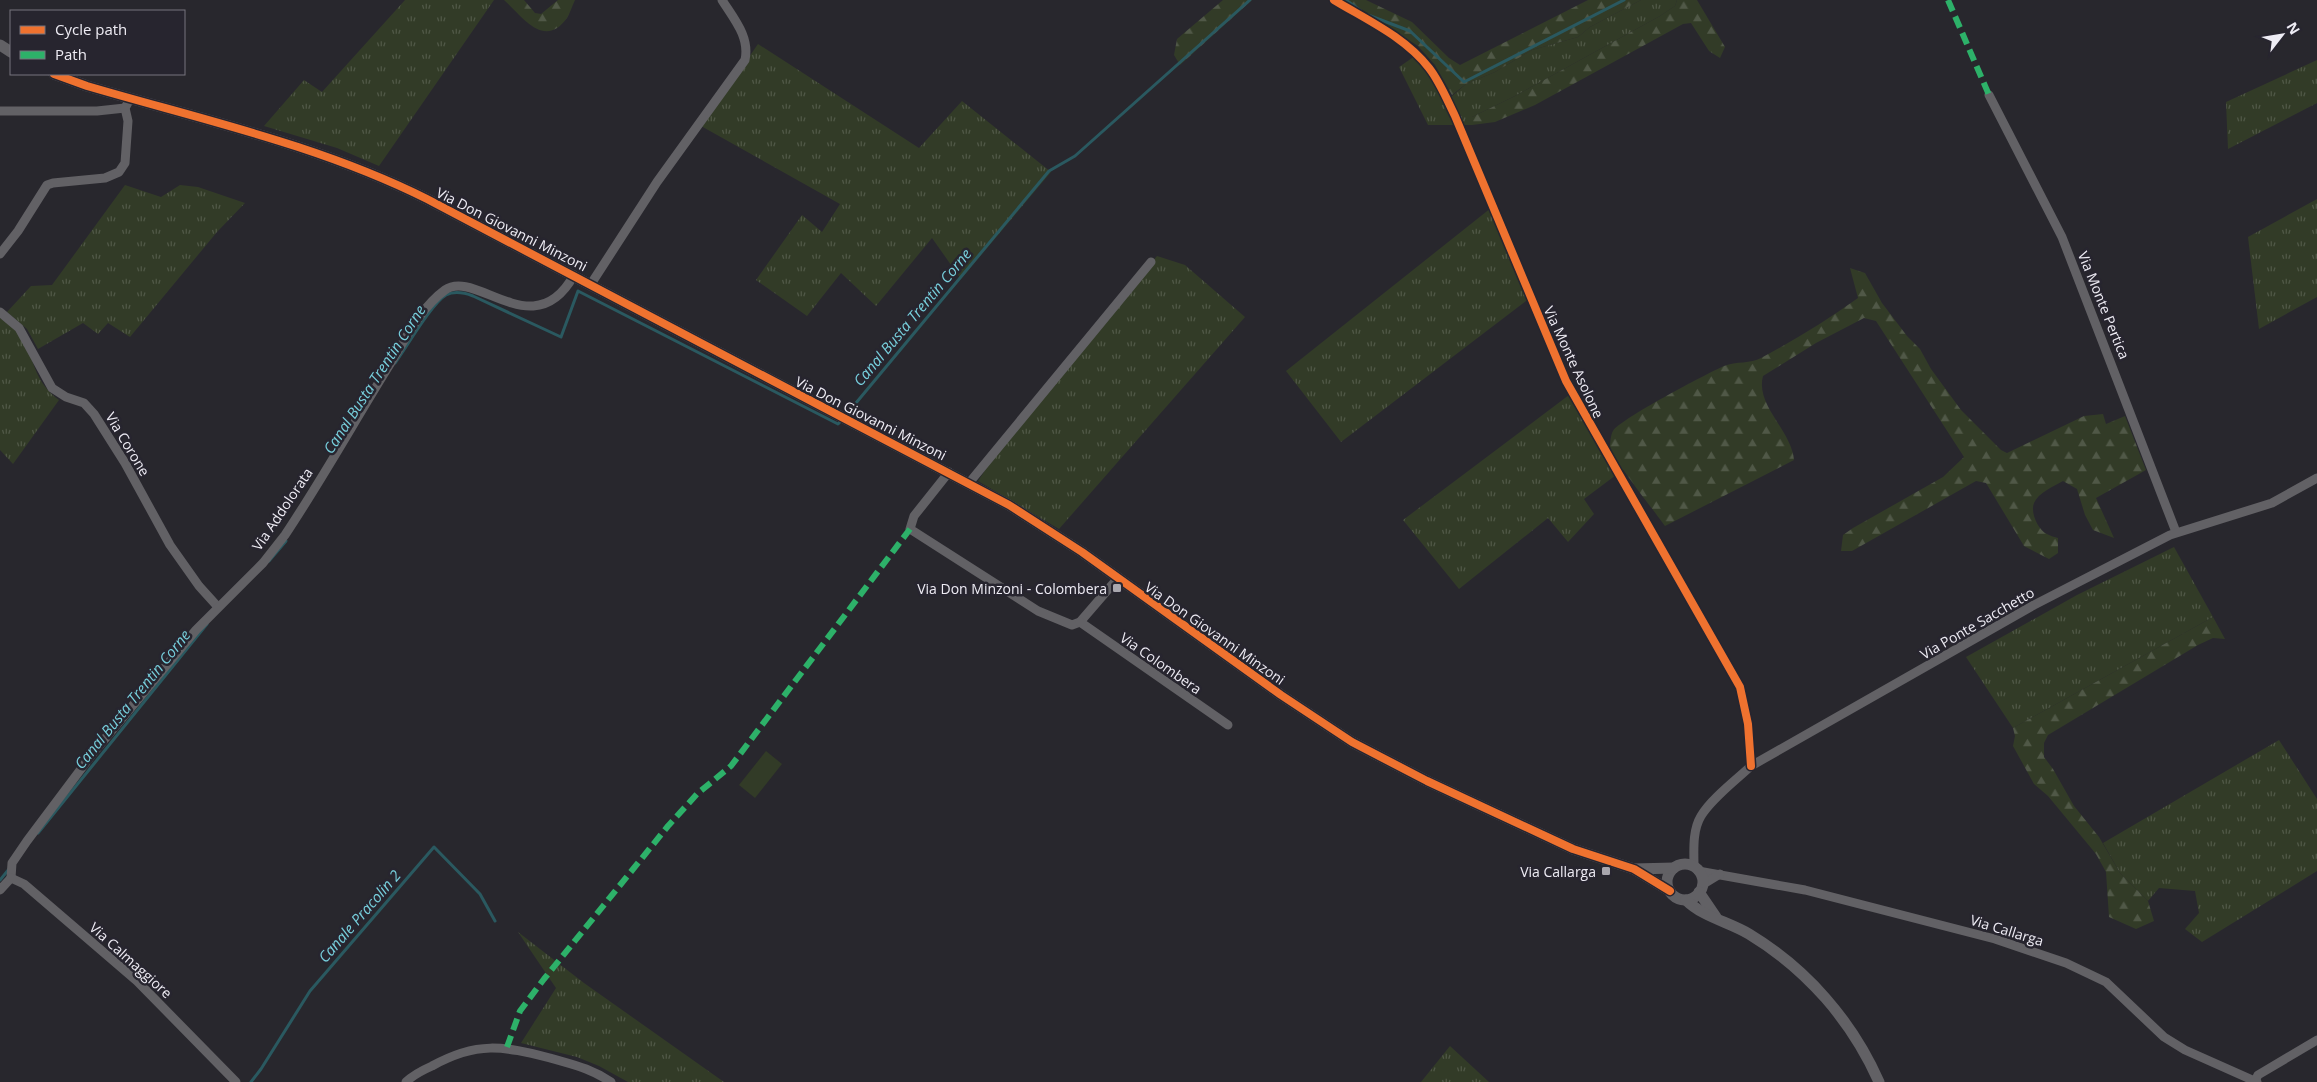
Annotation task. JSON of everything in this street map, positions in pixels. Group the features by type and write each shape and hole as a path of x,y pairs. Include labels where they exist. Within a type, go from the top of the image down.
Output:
{"street":[{"name":"Via Don Giovanni Minzoni","path":"591,284 657,182 746,60 748,49 745,38 722,0"},
{"name":"Via Monte Asolone","path":"1334,0 1408,46 1420,57 1437,80 1455,116 1566,382 1734,676 1745,709 1752,766"},
{"name":"Via Don Giovanni Minzoni","path":"57,75 127,103 267,136 343,161 404,188 969,483 1046,528 1289,700 1375,755 1573,849 1634,869"},
{"name":"Via Monte Pertica","path":"1989,95 2062,237 2176,532"},
{"path":"0,111 97,111 127,103 128,121 125,163 119,172 112,177 47,185 18,231 0,254"},
{"path":"969,483 1151,262"},
{"name":"Via Addolorata","path":"11,878 12,863 99,746 218,607 245,582 285,535 408,335 436,298 448,288 465,286 485,292 504,302 538,305 560,294 574,276"},
{"name":"Via Corone","path":"0,312 23,334 52,388 66,397 84,404 94,414 125,463 170,545 199,586 218,607"},
{"name":"Via Colombera","path":"949,472 914,516 910,529 1038,611 1072,625 1080,622 1228,725"},
{"name":"Via Ponte Sacchetto","path":"1693,867 1696,830 1701,816 1726,789 1752,766 2034,606 2176,532 2272,503 2317,478"},
{"path":"1080,622 1118,578"},
{"path":"1634,869 1693,867 1701,889 1716,917"},
{"name":"Via Callarga","path":"1693,867 1805,890 1995,940 2066,963 2106,982 2164,1037 2185,1050 2256,1081 2258,1076 2317,1040"},
{"path":"1670,891 1668,879 1674,868"},
{"path":"1634,869 1680,899 1686,900 1693,907 1745,932 1783,957 1821,993 1854,1035 1879,1082"},
{"path":"1686,900 1720,874"},
{"path":"0,890 11,878"},
{"name":"Via Calmaggiore","path":"11,878 24,884 137,981 236,1082"},
{"path":"406,1082 444,1058 472,1049 490,1047 518,1050 592,1070 611,1082"}],"green space":[{"path":"405,0 494,0 379,166 337,148 264,126 304,80 322,92"},
{"path":"504,0 524,0 535,13 541,14 558,0 575,0 567,18 558,27 550,31 542,31 526,21"},
{"path":"1223,0 1252,0 1180,65 1174,55 1177,39"},
{"path":"1347,0 1366,0 1412,22 1449,58 1460,65 1588,0 1641,0 1590,27 1578,37 1532,50 1495,72 1466,84 1452,95 1435,65 1418,46"},
{"path":"1641,0 1677,0 1675,6 1660,16 1515,96 1472,117 1472,125 1428,125 1399,67 1415,56 1426,70 1444,103 1466,84 1495,72 1532,50 1578,37 1590,27"},
{"path":"1677,0 1697,0 1725,47 1720,58 1709,51 1691,23 1683,24 1535,105 1495,122 1472,125 1472,117 1515,96 1660,16 1675,6"},
{"path":"758,44 919,148 962,101 1051,172 961,279 932,238 876,306 841,273 807,316 756,280 802,215 822,232 840,204 701,126"},
{"path":"2317,60 2317,103 2228,149 2226,102"},
{"path":"125,185 161,197 180,185 198,187 245,203 217,232 130,337 108,323 98,334 83,323 38,349 27,329 7,312 31,286 52,285"},
{"path":"2317,199 2317,297 2259,329 2248,237"},
{"path":"1496,204 1534,295 1341,442 1286,371"},
{"path":"1157,256 1185,265 1245,317 1059,529 978,481 1009,434"},
{"path":"1850,268 1865,273 1882,303 1907,336 1920,349 1931,369 1961,410 2001,450 2007,453 2084,416 2103,414 2106,424 2125,416 2146,470 2096,498 2114,538 2093,530 2085,515 2077,489 2063,481 2039,496 2033,507 2034,516 2041,529 2048,535 2058,538 2058,553 2049,559 2024,546 1986,483 1976,481 1852,551 1841,551 1843,535 1943,477 1964,457 1876,321 1864,318 1816,343 1763,376 1762,387 1764,397 1792,449 1794,460 1665,526 1612,452 1610,444 1613,431 1647,407 1724,366 1761,358 1823,322 1858,298"},
{"path":"2,317 21,337 40,380 59,400 13,464 0,450 0,319"},
{"path":"1573,392 1614,458 1624,469 1584,499 1594,514 1568,542 1548,518 1459,589 1403,520"},
{"path":"2174,547 2213,617 2013,728 1966,657 2077,595"},
{"path":"2213,617 2225,639 2213,638 2198,645 2048,735 2044,743 2044,757 2074,806 2099,837 2120,873 2148,901 2154,921 2136,929 2109,917 2106,872 2096,854 2048,796 2034,784 2013,746 2015,736 2013,728"},
{"path":"2279,740 2317,799 2317,871 2202,942 2185,929 2199,913 2195,891 2159,888 2148,901 2120,873 2103,843"},
{"path":"766,751 782,764 755,798 739,785"},
{"path":"518,932 584,983 724,1082 628,1082 599,1066 577,1057 521,1043 556,988"},
{"path":"1450,1046 1489,1082 1421,1082"}],"waterway":[{"name":"Canal Busta Trentin Corne","path":"846,415 1049,171 1075,156 1250,0"},
{"name":"Canal Busta Trentin Corne","path":"1346,0 1361,11"},
{"name":"Canal Busta Trentin Corne","path":"1368,15 1410,31 1464,82 1624,0"},
{"name":"Canal Busta Trentin Corne","path":"395,363 427,316 446,295 459,293 473,296 561,337 578,291 838,424 842,420"},
{"name":"Canal Busta Trentin Corne","path":"269,561 286,541"},
{"name":"Canal Busta Trentin Corne","path":"38,833 207,624"},
{"name":"Canale Pracolin 2","path":"251,1082 310,991 434,847 480,894 495,921"},
{"name":"Canal Busta Trentin Corne","path":"0,880 9,869"}],"marked path":[{"path":"1948,0 1989,95"},
{"path":"507,1047 520,1011 544,979 668,826 697,794 731,766 910,529"}],"cycle path":[{"path":"1334,0 1385,30 1409,47 1429,68 1440,85 1455,116 1566,381 1740,687 1748,724 1751,766"},
{"path":"57,75 87,86 303,148 345,163 427,199 1009,505 1082,552 1281,695 1352,742 1427,781 1573,849 1634,869 1670,891"}],"place":[{"name":"Via Don Minzoni - Colombera","path":"1117,588"},
{"name":"Via Callarga","path":"1606,871"}]}
